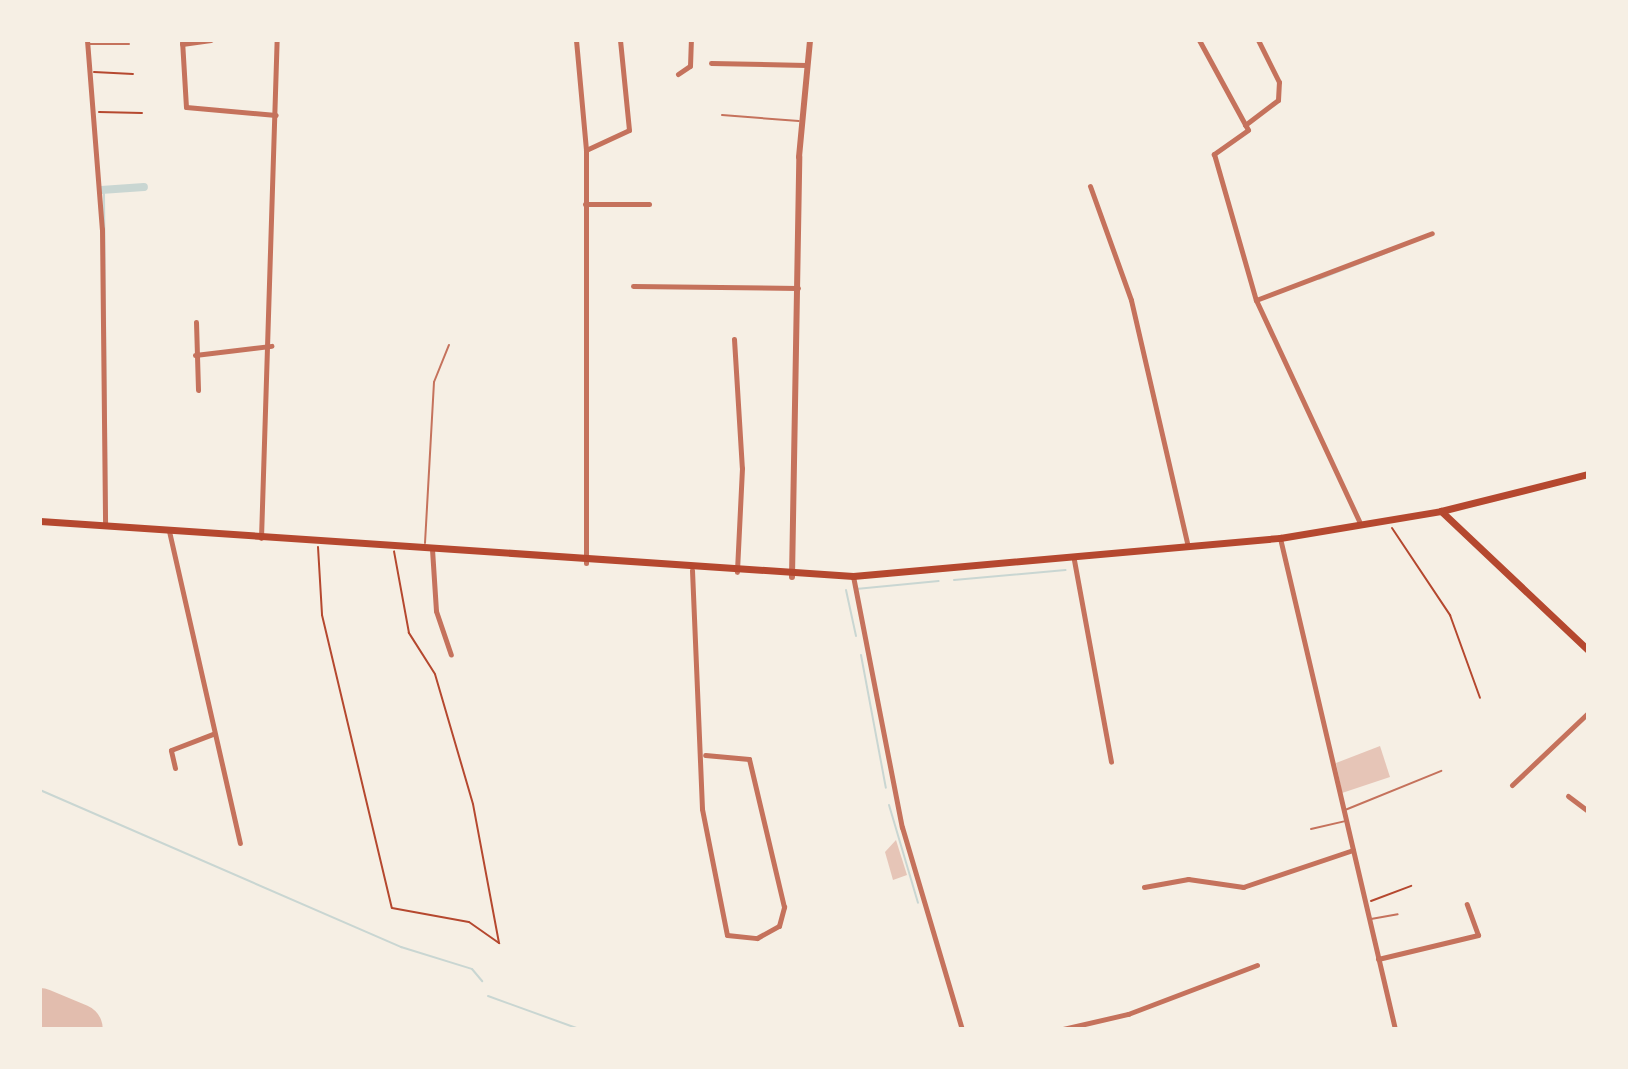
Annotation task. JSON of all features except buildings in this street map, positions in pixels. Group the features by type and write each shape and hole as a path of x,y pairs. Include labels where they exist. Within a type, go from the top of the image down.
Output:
{"main road":[{"path":"40,521 792,577 853,576 1074,560 1280,538 1441,511 1588,474"},
{"path":"1441,511 1588,650"}],"street":[{"path":"211,40 182,42 186,107 276,115"},
{"path":"261,538 271,346 277,40"},
{"path":"576,40 586,150 586,563"},
{"path":"586,150 629,130 620,40"},
{"path":"678,74 690,66 691,40"},
{"path":"792,577 800,121 810,40"},
{"path":"1199,40 1246,128"},
{"path":"1258,40 1279,82 1278,100 1214,154 1256,300 1361,525"},
{"path":"87,42 90,111 102,229 105,527"},
{"path":"711,63 806,65"},
{"path":"1090,186 1131,300 1188,549"},
{"path":"585,204 649,204"},
{"path":"1256,300 1432,233"},
{"path":"633,286 799,288"},
{"path":"196,322 198,390"},
{"path":"734,339 742,468 737,572"},
{"path":"195,355 271,346"},
{"path":"169,531 240,843"},
{"path":"1280,538 1395,1029"},
{"path":"428,549 436,611 451,655"},
{"path":"1074,560 1111,762"},
{"path":"692,570 691,664 705,755 702,809 723,923 733,939 757,938 779,926 784,907 749,759 705,755"},
{"path":"853,576 902,827 962,1029"},
{"path":"1512,785 1588,713"},
{"path":"175,768 171,750 213,734"},
{"path":"1568,796 1588,811"},
{"path":"1144,887 1188,879 1243,887 1353,850"},
{"path":"1378,959 1478,935 1467,904"},
{"path":"1063,1029 1128,1014 1257,965"}],"lane":[{"path":"87,42 129,44"},
{"path":"722,115 800,121"},
{"path":"428,549 434,382 449,345"},
{"path":"1344,810 1441,771"},
{"path":"1311,829 1346,820"},
{"path":"1370,919 1398,914"}],"path":[{"path":"89,72 133,74"},
{"path":"90,111 142,113"},
{"path":"1387,520 1450,615 1480,698"},
{"path":"318,541 322,615 392,908 469,922 502,941 473,804 435,674 409,633 393,546"},
{"path":"1366,903 1411,886"}],"waterway":[{"path":"101,190 144,187"},
{"path":"104,193 107,512"},
{"path":"1319,279 1396,249"},
{"path":"954,580 1066,570"},
{"path":"856,589 939,581"},
{"path":"846,590 856,636"},
{"path":"861,655 886,788"},
{"path":"40,790 401,947 472,969 482,981"},
{"path":"889,805 918,903"},
{"path":"488,996 579,1029"}],"runway":[{"path":"40,1013 78,1029"}]}
